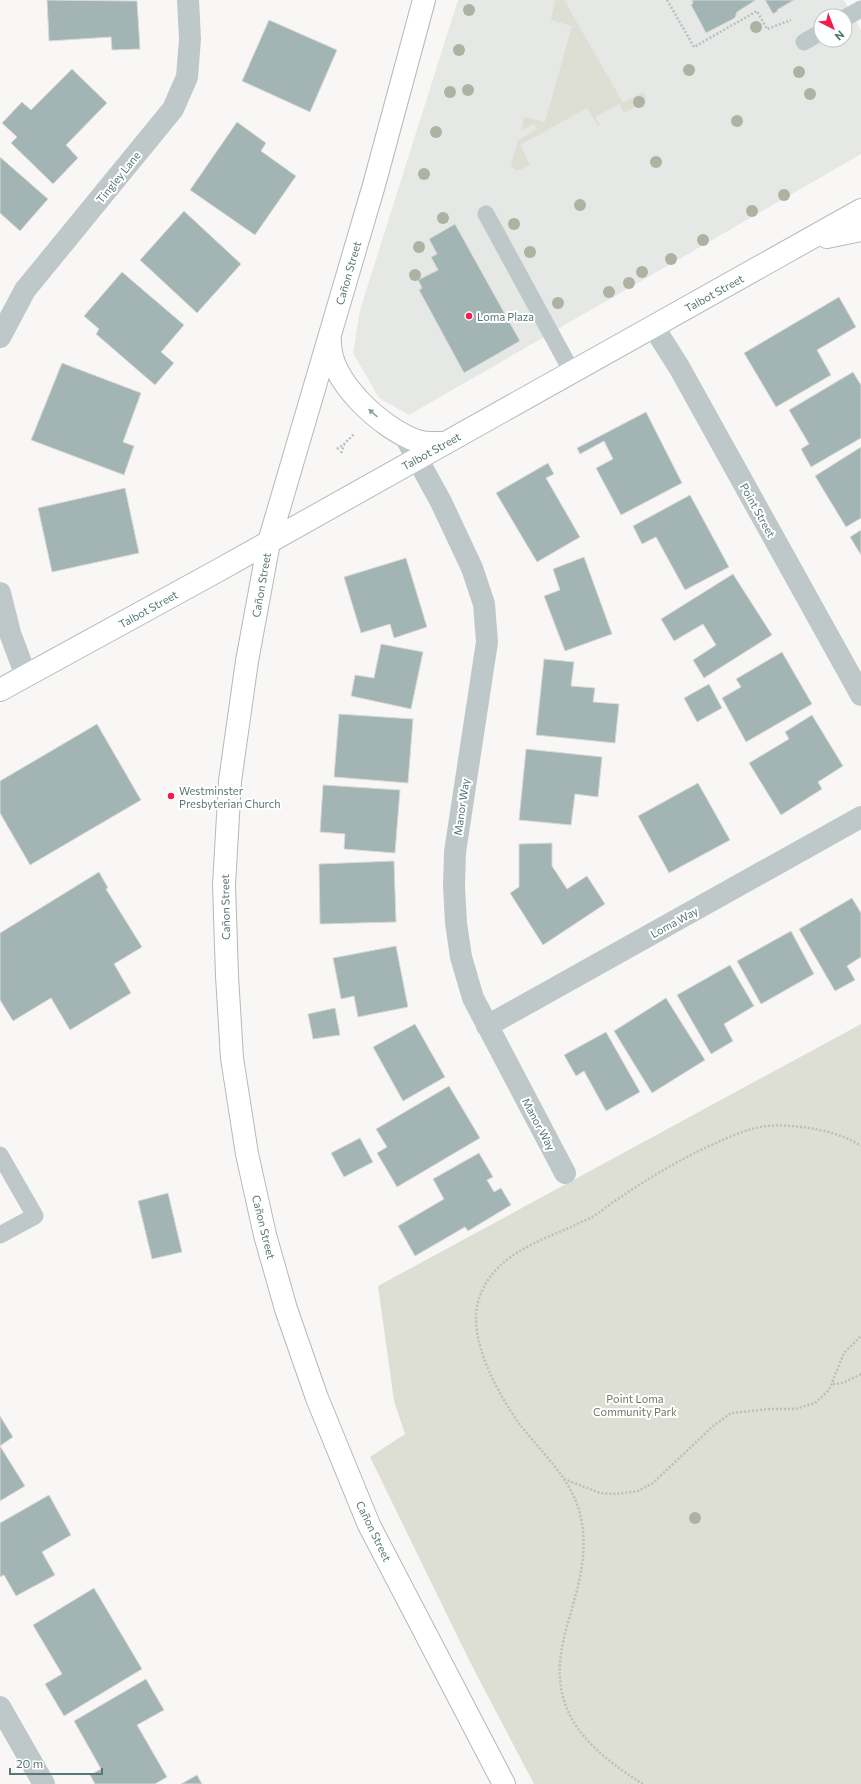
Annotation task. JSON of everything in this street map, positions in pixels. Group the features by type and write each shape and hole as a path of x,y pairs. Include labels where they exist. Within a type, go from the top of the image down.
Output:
{"main road":[{"name":"Cañon Street","path":"424,0 376,178 269,542 247,661 230,781 224,885 232,1058 247,1154 265,1236 286,1309 317,1398 369,1525 504,1784"},
{"name":"Talbot Street","path":"0,690 269,542 861,210"},
{"path":"804,242 861,230"},
{"path":"330,334 330,352 340,377 366,406 378,417 405,436 419,442 432,444 445,443"}],"street":[{"name":"Tingley Lane","path":"0,337 25,290 173,109 187,77 190,39 188,0"},
{"name":"Point Street","path":"653,326 679,367 861,695"},
{"name":"Manor Way","path":"405,436 441,502 472,568 484,604 486,617 487,642 455,852 454,886 456,923 461,957 473,998 565,1173"},
{"path":"0,593 10,632 26,676"},
{"name":"Loma Way","path":"487,1026 861,817"},
{"path":"0,1707 44,1784"}],"lane":[{"path":"804,42 813,37"},
{"path":"486,214 572,372"},
{"path":"0,1155 35,1216 0,1235"}],"path":[{"path":"667,0 694,47 757,11 767,29 794,19"},
{"path":"337,448 344,444 341,453"},
{"path":"643,1784 602,1754 585,1738 568,1713 563,1698 560,1663 564,1636 579,1583 584,1531 577,1504 563,1479 518,1422 502,1396 490,1372 479,1341 475,1318 478,1300 490,1277 509,1257 530,1244 592,1217 653,1176 690,1154 730,1137 760,1127 791,1125 822,1130 852,1140 861,1146"},
{"path":"563,1479 600,1493 616,1494 638,1491 653,1483 712,1427 731,1413 770,1409 795,1409 816,1403 824,1396 833,1384 844,1353 861,1336"},
{"path":"833,1384 843,1383 861,1374"}],"shaded area":[{"path":"458,0 844,0 849,8 813,8 813,48 853,48 853,16 861,30 861,154 409,415 379,398 353,353 360,310"}],"green space":[{"path":"555,0 564,0 623,103 643,92 647,98 645,101 624,113 619,104 595,117 600,125 598,126 587,108 520,145 530,165 520,170 515,170 511,165 518,140 537,129 534,124 521,131 524,117 545,122 572,26 551,20"},
{"name":"Point Loma Community Park","path":"861,1024 861,1784 534,1784 470,1662 370,1457 405,1434 394,1401 378,1286"}],"building":[{"path":"47,0 137,1 140,49 112,50 111,37 49,41"},
{"path":"692,0 756,0 737,12 735,18 706,33 691,5 693,3"},
{"path":"765,0 794,0 773,14"},
{"path":"269,20 337,50 310,112 242,81"},
{"path":"72,69 107,103 66,145 78,158 53,184 11,143 17,137 2,123 22,102 31,110"},
{"path":"237,122 266,143 261,151 296,176 255,235 190,190"},
{"path":"0,157 48,199 20,231 0,213"},
{"path":"184,211 241,264 197,313 140,260"},
{"name":"Loma Plaza","path":"455,224 520,341 464,373 419,290 422,288 418,280 438,270 431,257 437,254 429,239"},
{"path":"122,272 184,325 161,352 174,363 155,385 96,334 99,329 84,316"},
{"path":"839,297 856,327 817,350 831,375 776,407 744,353"},
{"path":"62,363 141,393 123,442 134,446 124,475 31,440"},
{"path":"853,372 861,385 861,438 811,467 801,449 809,444 789,410"},
{"path":"646,412 682,483 621,515 596,468 613,459 604,441 580,454 577,448"},
{"path":"861,447 861,518 846,527 815,476"},
{"path":"548,463 554,474 546,478 580,537 537,562 496,493"},
{"path":"125,488 139,553 52,572 38,508"},
{"path":"690,495 729,567 685,590 656,537 642,544 633,526"},
{"path":"861,530 861,555 850,537"},
{"path":"584,557 612,634 565,651 544,596 560,590 553,569"},
{"path":"406,558 427,627 394,638 390,624 361,633 344,577"},
{"path":"733,574 772,635 704,678 693,660 716,645 703,624 674,641 661,619"},
{"path":"381,644 423,652 411,709 351,696 355,675 374,678"},
{"path":"782,652 812,704 746,742 722,698 741,687 736,679"},
{"path":"544,659 574,662 571,686 595,688 593,702 619,704 615,743 536,735"},
{"path":"709,684 722,708 697,722 684,698"},
{"path":"339,714 413,719 408,783 334,777"},
{"path":"812,715 843,766 818,782 822,789 781,815 749,763 789,739 785,732"},
{"path":"97,724 141,800 30,865 0,813 0,781"},
{"path":"526,749 602,757 598,797 575,794 571,825 519,820"},
{"path":"698,783 730,840 669,873 638,816"},
{"path":"323,785 400,790 395,853 344,849 345,834 320,832"},
{"path":"552,843 552,866 567,889 587,876 605,904 543,945 510,893 519,887 519,844"},
{"path":"394,861 396,922 320,924 319,864"},
{"path":"99,872 108,888 106,889 142,947 114,964 131,993 70,1030 51,998 13,1021 0,1000 0,933"},
{"path":"852,898 861,913 861,957 847,966 855,980 835,991 799,929"},
{"path":"791,931 814,974 761,1004 737,961"},
{"path":"396,946 408,1007 358,1017 354,996 341,999 333,958"},
{"path":"730,965 754,1006 724,1024 733,1041 711,1054 677,995"},
{"path":"666,998 705,1060 652,1093 614,1031"},
{"path":"335,1008 340,1035 313,1039 308,1014"},
{"path":"415,1024 445,1077 403,1101 373,1047"},
{"path":"606,1032 640,1092 606,1111 584,1071 576,1076 564,1055"},
{"path":"449,1086 480,1138 397,1187 377,1153 387,1147 376,1129"},
{"path":"360,1138 373,1162 344,1177 331,1153"},
{"path":"479,1153 493,1177 487,1180 494,1192 501,1188 511,1205 468,1231 465,1227 415,1256 398,1226 444,1199 433,1179"},
{"path":"168,1193 182,1252 152,1259 138,1201"},
{"path":"0,1416 13,1437 0,1446"},
{"path":"0,1446 25,1486 0,1501"},
{"path":"49,1495 71,1535 42,1552 55,1575 16,1596 4,1575 0,1577 0,1523"},
{"path":"94,1588 142,1669 64,1716 45,1684 62,1674 33,1625"},
{"path":"146,1679 164,1710 137,1725 167,1777 155,1784 95,1784 90,1775 101,1769 74,1721"},
{"path":"197,1775 202,1784 181,1784"}],"place":[{"name":"Loma Plaza","path":"469,316"},
{"name":"Westminster Presbyterian Church","path":"171,796"}]}
